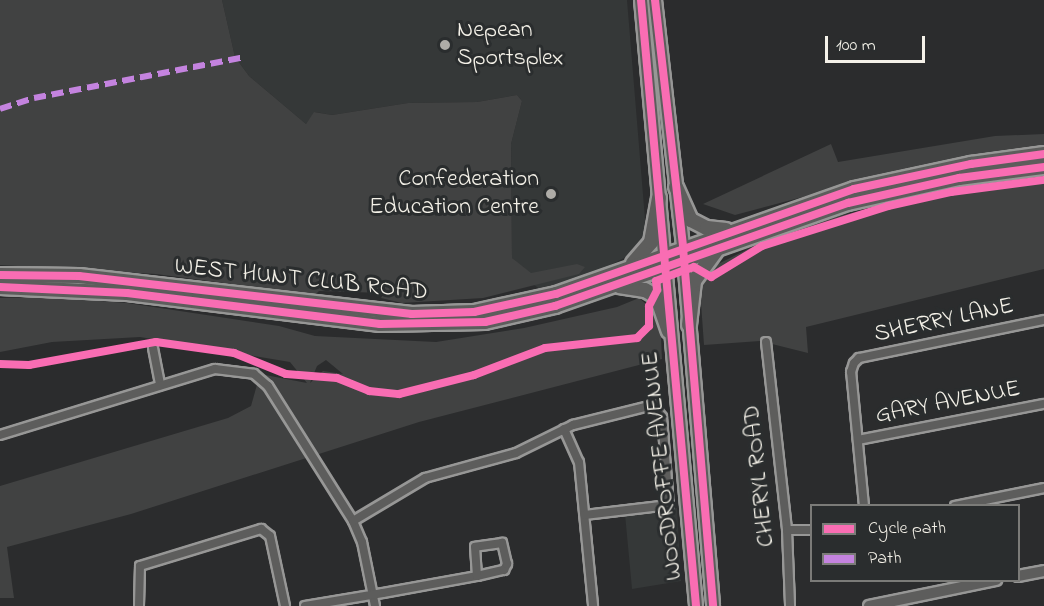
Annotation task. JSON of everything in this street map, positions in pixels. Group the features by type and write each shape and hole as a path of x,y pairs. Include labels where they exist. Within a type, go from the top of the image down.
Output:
{"main road":[{"name":"WOODROFFE AVENUE","path":"641,0 669,331 696,606"},
{"name":"WOODROFFE AVENUE","path":"655,0 683,254 713,606"},
{"path":"646,52 660,50"},
{"name":"WEST HUNT CLUB ROAD","path":"0,287 76,288 416,326 523,316 617,285 731,230 881,182 1044,154"},
{"name":"WEST HUNT CLUB ROAD","path":"683,254 719,248 824,210 889,193 1044,167"},
{"path":"676,187 691,220 707,228 731,230"},
{"path":"629,267 651,242 658,198"},
{"path":"689,325 696,275 719,248"},
{"name":"WEST HUNT CLUB ROAD","path":"0,275 89,277 411,314 474,312 518,304 629,267 663,261"},
{"path":"617,285 645,290 657,297 669,331"},
{"path":"688,522 705,521"}],"street":[{"name":"SHERRY LANE","path":"864,504 851,372 859,358 1044,320"},
{"name":"CHERYL ROAD","path":"766,342 787,530 790,606"},
{"path":"153,348 160,385"},
{"path":"0,435 215,369 257,376 293,424 353,521 362,542 375,606"},
{"name":"GARY AVENUE","path":"858,440 1044,404"},
{"path":"353,521 412,483 516,453 564,429 645,405 659,409 662,417 669,505 585,515"},
{"path":"564,429 579,462 593,606"},
{"path":"965,504 1044,488"},
{"path":"139,606 140,566 261,529 270,536 285,606"},
{"path":"787,530 810,530"},
{"path":"305,606 372,595 477,576 504,570 507,564 502,543 475,547 477,576"},
{"path":"1020,576 1044,571"},
{"path":"869,606 894,604 988,582"},
{"path":"696,606 704,606"}],"shaded area":[{"path":"0,0 222,0 235,57 249,76 306,124 314,112 332,115 408,103 477,102 517,95 522,101 511,144 512,258 531,273 577,264 585,267 579,274 483,298 402,303 381,298 384,293 319,291 315,295 156,274 0,265"},
{"path":"222,0 627,0 645,219 643,248 599,271 540,289 513,271 522,269 512,258 511,144 522,101 517,95 477,102 408,103 332,115 315,112 306,124 249,76 235,57"},
{"path":"1044,134 1044,148 920,166 735,215 703,204 831,144 838,162 995,136"},
{"path":"1044,178 1044,269 806,327 808,353 760,341 704,345 700,289 712,267 788,229 927,194"},
{"path":"46,297 127,303 279,326 315,336 436,342 524,328 617,307 639,298 660,316 662,359 419,422 131,514 7,547 14,598 0,598 0,486 228,418 251,406 260,374 307,383 290,362 140,337 52,342 0,352 0,298","holes":["326,360 343,374 323,371 310,383 317,366"]},
{"path":"677,508 681,581 632,589 625,514"}],"marked path":[{"path":"0,109 34,98 245,57"}],"cycle path":[{"path":"641,0 696,606"},
{"path":"655,0 683,247 713,606"},
{"path":"0,275 79,276 412,314 474,312 556,294 854,189 971,164 1044,154"},
{"path":"0,287 127,293 380,324 485,322 555,306 848,203 959,178 1044,167"},
{"path":"0,364 29,365 156,342 234,353 286,374 337,378 369,391 399,394 474,375 545,348 637,338 649,326 649,306 657,290 656,281 694,267 711,277 762,246 888,206 951,192 1044,180"}],"place":[{"name":"Nepean Sportsplex","path":"445,45"},
{"name":"Confederation Education Centre","path":"551,194"}]}
